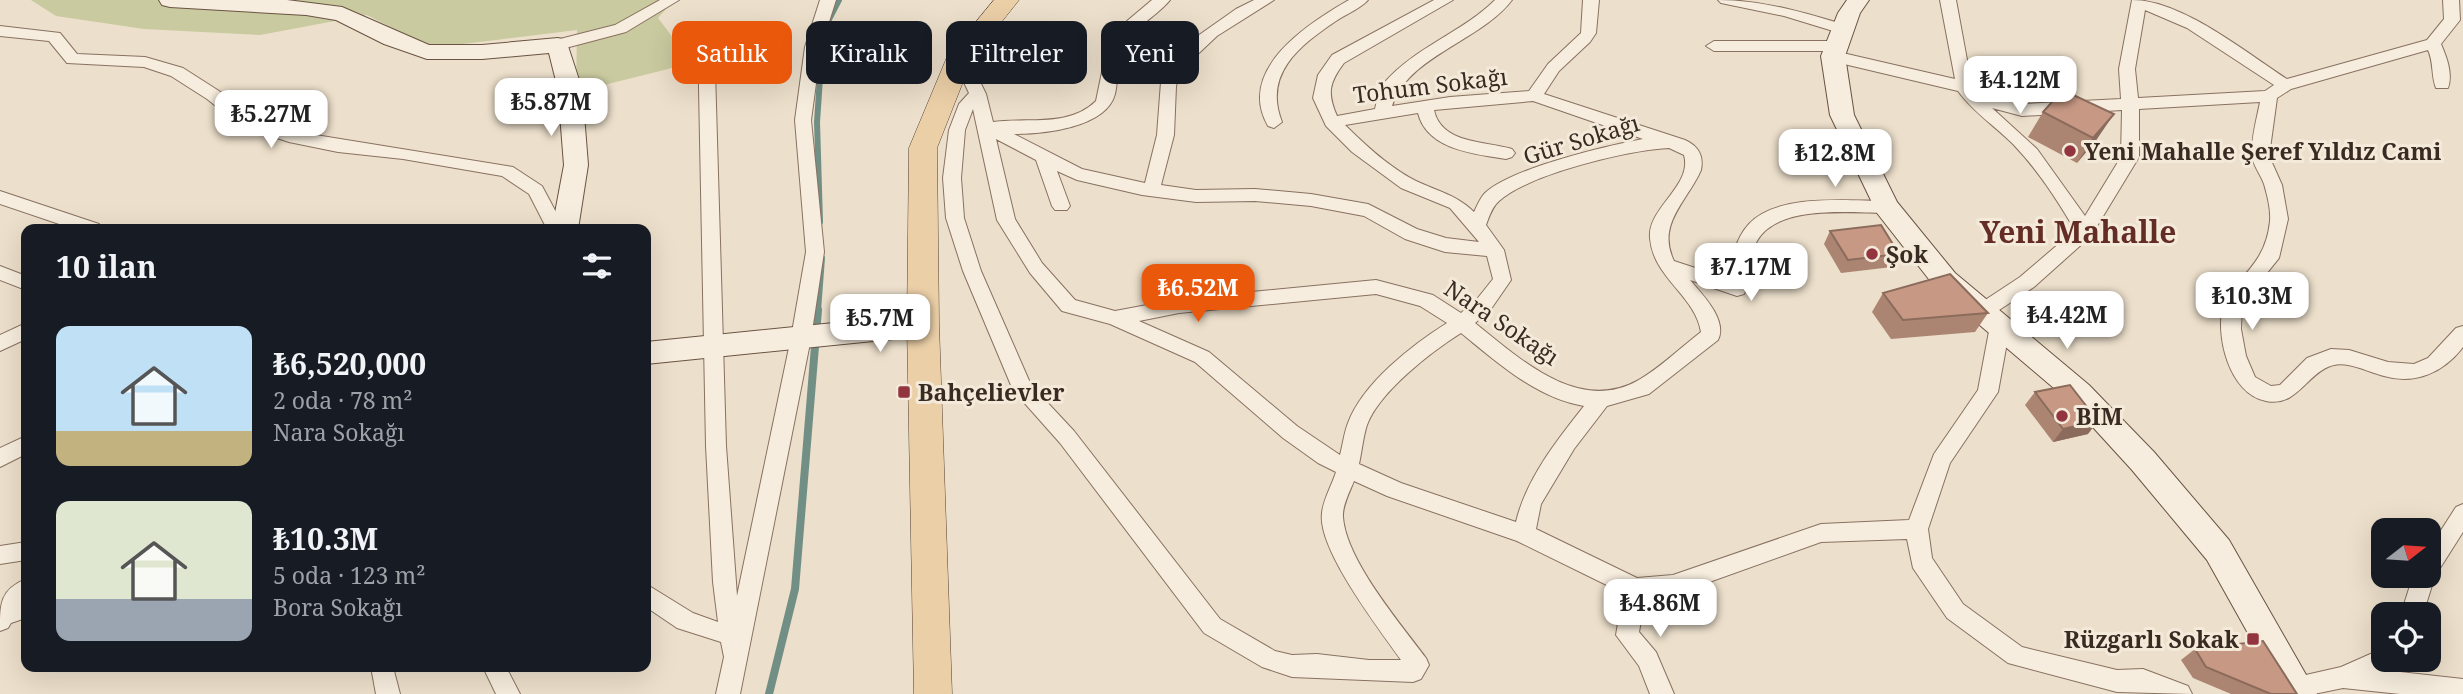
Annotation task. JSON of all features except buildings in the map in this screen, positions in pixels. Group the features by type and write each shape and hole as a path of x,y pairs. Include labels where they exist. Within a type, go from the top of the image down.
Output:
{"main road":[{"path":"990,21 1007,0"},
{"path":"933,694 923,325 923,148 949,84"}],"street":[{"path":"170,0 306,8 342,14 392,39 427,52 558,45 621,29 671,0"},
{"path":"728,694 814,336 815,252 803,120 813,47 828,0"},
{"path":"984,125 1018,130 1082,116 1100,107 1107,91 1106,74 1112,52 1130,27 1162,0"},
{"path":"1151,190 1161,158 1168,117 1170,77 1182,58 1239,12 1266,0"},
{"path":"1274,122 1266,100 1273,74 1310,30 1360,0"},
{"path":"978,94 967,104 957,130 952,178 955,218 972,271 1023,390 1067,437 1212,626 1270,660 1292,666 1413,671 1418,665 1364,592 1336,537 1332,514 1348,468 1357,424 1376,393 1436,340 1484,304 1502,280 1494,250 1477,226 1456,204 1407,184 1357,148 1332,122 1321,98 1326,75 1338,59 1445,0"},
{"path":"1382,113 1390,88 1434,50 1485,19 1504,0"},
{"path":"1591,0 1593,25 1587,39 1557,63 1534,96 1672,142"},
{"path":"1726,0 1786,12 1838,44 2022,110 2269,96 2284,85 2433,44 2452,20 2451,0"},
{"path":"1858,0 1838,44 1842,115 1886,207 1945,279 2079,393 2143,461 2218,550 2298,691 2371,665"},
{"path":"1948,0 1967,92 2020,141 2061,190 2085,231"},
{"path":"2180,694 2143,680 2117,681 2016,656 1955,611 1921,561 1917,529 1941,460 1988,392 1991,319 2027,282 2085,231 2130,157 2132,130 2127,69 2138,1 2192,25 2284,85"},
{"path":"0,32 54,37 74,59 145,62 177,72 214,95 247,122 289,136 338,146 416,155 507,171 536,190 553,224"},
{"path":"1714,46 1838,44"},
{"path":"2433,44 2440,59 2442,84"},
{"path":"558,45 570,89 576,165 566,224"},
{"path":"707,84 717,460 730,633 736,663"},
{"name":"Nara Sokağı","path":"973,84 978,94 1006,220 1036,268 1069,306 1115,318 1179,306 1376,286 1426,300 1462,323 1523,372 1573,396 1600,400"},
{"name":"Tohum Sokağı","path":"1332,122 1425,106 1534,96"},
{"path":"2269,96 2260,156 2273,184 2279,219 2270,258 2233,302 2231,329 2236,356 2248,382 2268,394 2285,392 2308,367 2324,358 2338,356 2355,358 2381,368 2413,373 2432,367 2452,349 2463,333"},
{"path":"1425,106 1429,123 1438,133 1468,147 1506,153"},
{"path":"984,125 1077,174 1151,190 1196,196 1269,196 1368,210 1411,234 1445,246 1494,250"},
{"name":"Gür Sokağı","path":"1477,226 1491,198 1512,186 1567,164 1656,142 1672,142 1692,153 1694,161 1681,195 1659,227 1660,251 1708,312 1711,335 1643,388 1600,400"},
{"path":"1043,156 1061,206"},
{"path":"0,197 78,224"},
{"path":"1670,266 1737,289 1747,239 1764,220 1785,209 1886,207"},
{"path":"0,273 21,281"},
{"path":"1115,318 1202,357 1290,432 1325,457 1394,490 1524,534 1635,588 1673,584 1821,533 1917,529"},
{"path":"651,353 923,325"},
{"path":"0,344 21,333"},
{"path":"1524,534 1531,502 1567,443 1600,400"},
{"path":"0,458 21,447"},
{"path":"2441,555 2454,541 2463,513"},
{"path":"0,555 21,552"},
{"path":"1635,588 1627,635 1648,659 1662,694"},
{"path":"1,618 13,597 21,592"},
{"path":"651,598 676,616 706,631 730,633"},
{"path":"1,618 21,610"},
{"path":"1,618 21,620"},
{"path":"383,672 388,694"},
{"path":"497,672 508,694"},
{"path":"2343,677 2463,690"}],"green space":[{"path":"31,0 674,0 658,18 672,37 672,68 576,92 577,30 430,48 367,15 260,35 144,29 56,16"}],"waterway":[{"path":"828,21 839,0"},
{"path":"820,84 817,122 820,222"},
{"path":"818,311 822,258"},
{"path":"769,694 795,589 818,310"}],"place":[{"name":"Yeni Mahalle Şeref Yıldız Cami","path":"2070,151"},
{"name":"Şok","path":"1872,254"},
{"name":"Bahçelievler","path":"904,392"},
{"name":"BİM","path":"2062,416"},
{"name":"Rüzgarlı Sokak","path":"2253,639"}],"district":[{"name":"Yeni Mahalle","path":"2078,231"}]}
